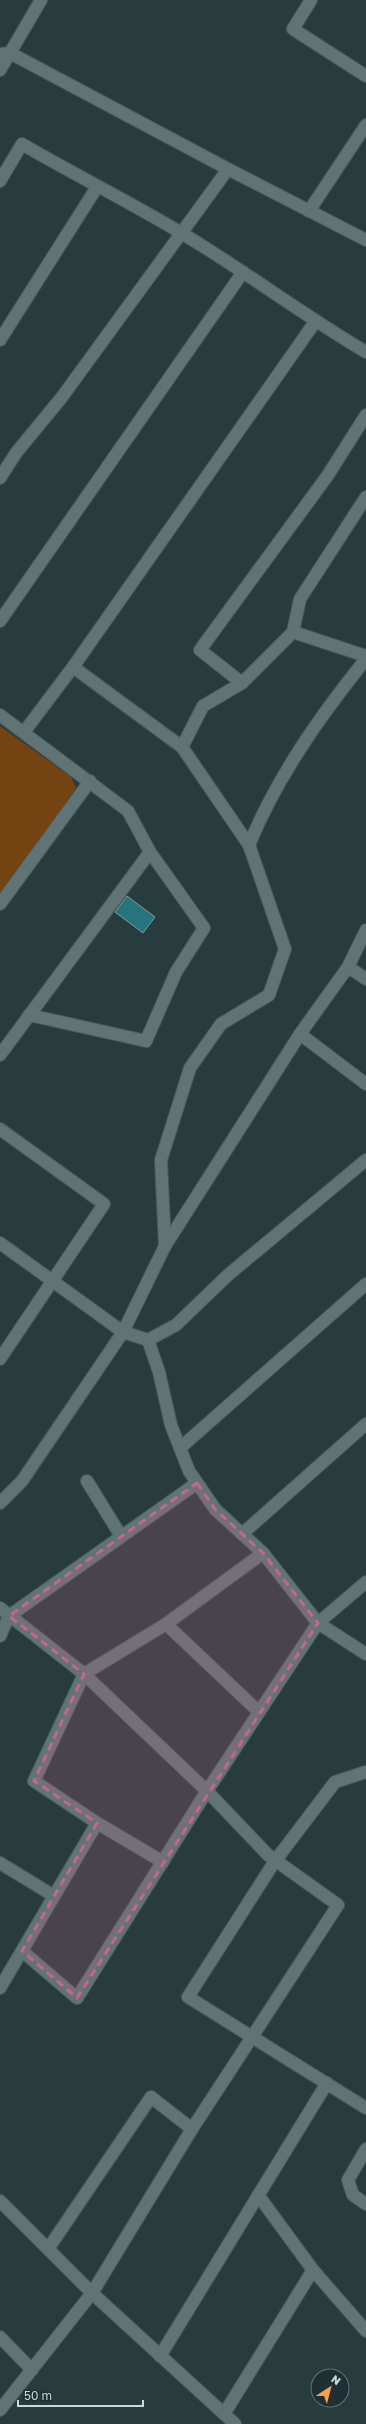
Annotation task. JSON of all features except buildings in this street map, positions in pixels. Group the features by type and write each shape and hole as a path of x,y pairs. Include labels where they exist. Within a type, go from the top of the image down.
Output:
{"street":[{"path":"0,70 5,54 41,0"},
{"path":"311,0 293,29 366,76"},
{"path":"5,54 366,240"},
{"path":"309,211 366,125"},
{"path":"0,181 22,144 182,233 244,272 315,322 366,352"},
{"path":"0,478 16,453 62,397 228,169"},
{"path":"0,340 97,187"},
{"path":"0,621 244,272"},
{"path":"24,732 73,667 315,322"},
{"path":"242,683 200,650 328,475 366,416"},
{"path":"182,747 203,706 242,683 293,632 300,599 366,497"},
{"path":"249,845 265,808 302,746 366,657 293,632"},
{"path":"73,667 182,747 249,845 285,949 269,995 221,1024 190,1068 161,1160 165,1246"},
{"path":"0,715 128,811 150,852 204,928 176,972 146,1041 29,1015"},
{"path":"0,904 90,781"},
{"path":"0,1055 150,852"},
{"path":"0,1503 22,1481 123,1332 165,1246 300,1034 348,966 366,930"},
{"path":"348,966 366,979"},
{"path":"300,1034 366,1084"},
{"path":"0,1129 104,1204 0,1359"},
{"path":"0,1242 123,1332 148,1340 176,1324 228,1275 366,1160"},
{"path":"180,1448 366,1284"},
{"path":"148,1340 159,1372 171,1425 189,1471 215,1509 263,1553 318,1623 366,1654"},
{"path":"242,1534 366,1424"},
{"path":"87,1481 121,1536"},
{"path":"0,1636 5,1612 121,1536 197,1483"},
{"path":"163,1862 97,1823 34,1781 84,1674 166,1624 263,1553"},
{"path":"22,1951 77,1998 207,1791 318,1623 366,1582"},
{"path":"0,2410 92,2293 192,2129 338,1905 275,1861 207,1791 84,1674 5,1612"},
{"path":"166,1624 259,1712"},
{"path":"366,1772 335,1782 275,1861 188,1997 366,2108"},
{"path":"0,1988 97,1823"},
{"path":"0,1863 54,1896"},
{"path":"160,2356 327,2083"},
{"path":"48,2249 150,2097 192,2129"},
{"path":"366,2150 348,2180 353,2195 366,2204"},
{"path":"258,2195 313,2270 366,2331"},
{"path":"0,2201 92,2293 235,2424"},
{"path":"224,2414 313,2270"},
{"path":"0,2337 32,2370"}],"highlighted area":[{"path":"197,1483 215,1509 263,1553 318,1623 77,1998 22,1951 97,1823 34,1781 84,1674 9,1616"}],"shaded area":[{"path":"0,726 71,777 76,788 0,894"}]}
